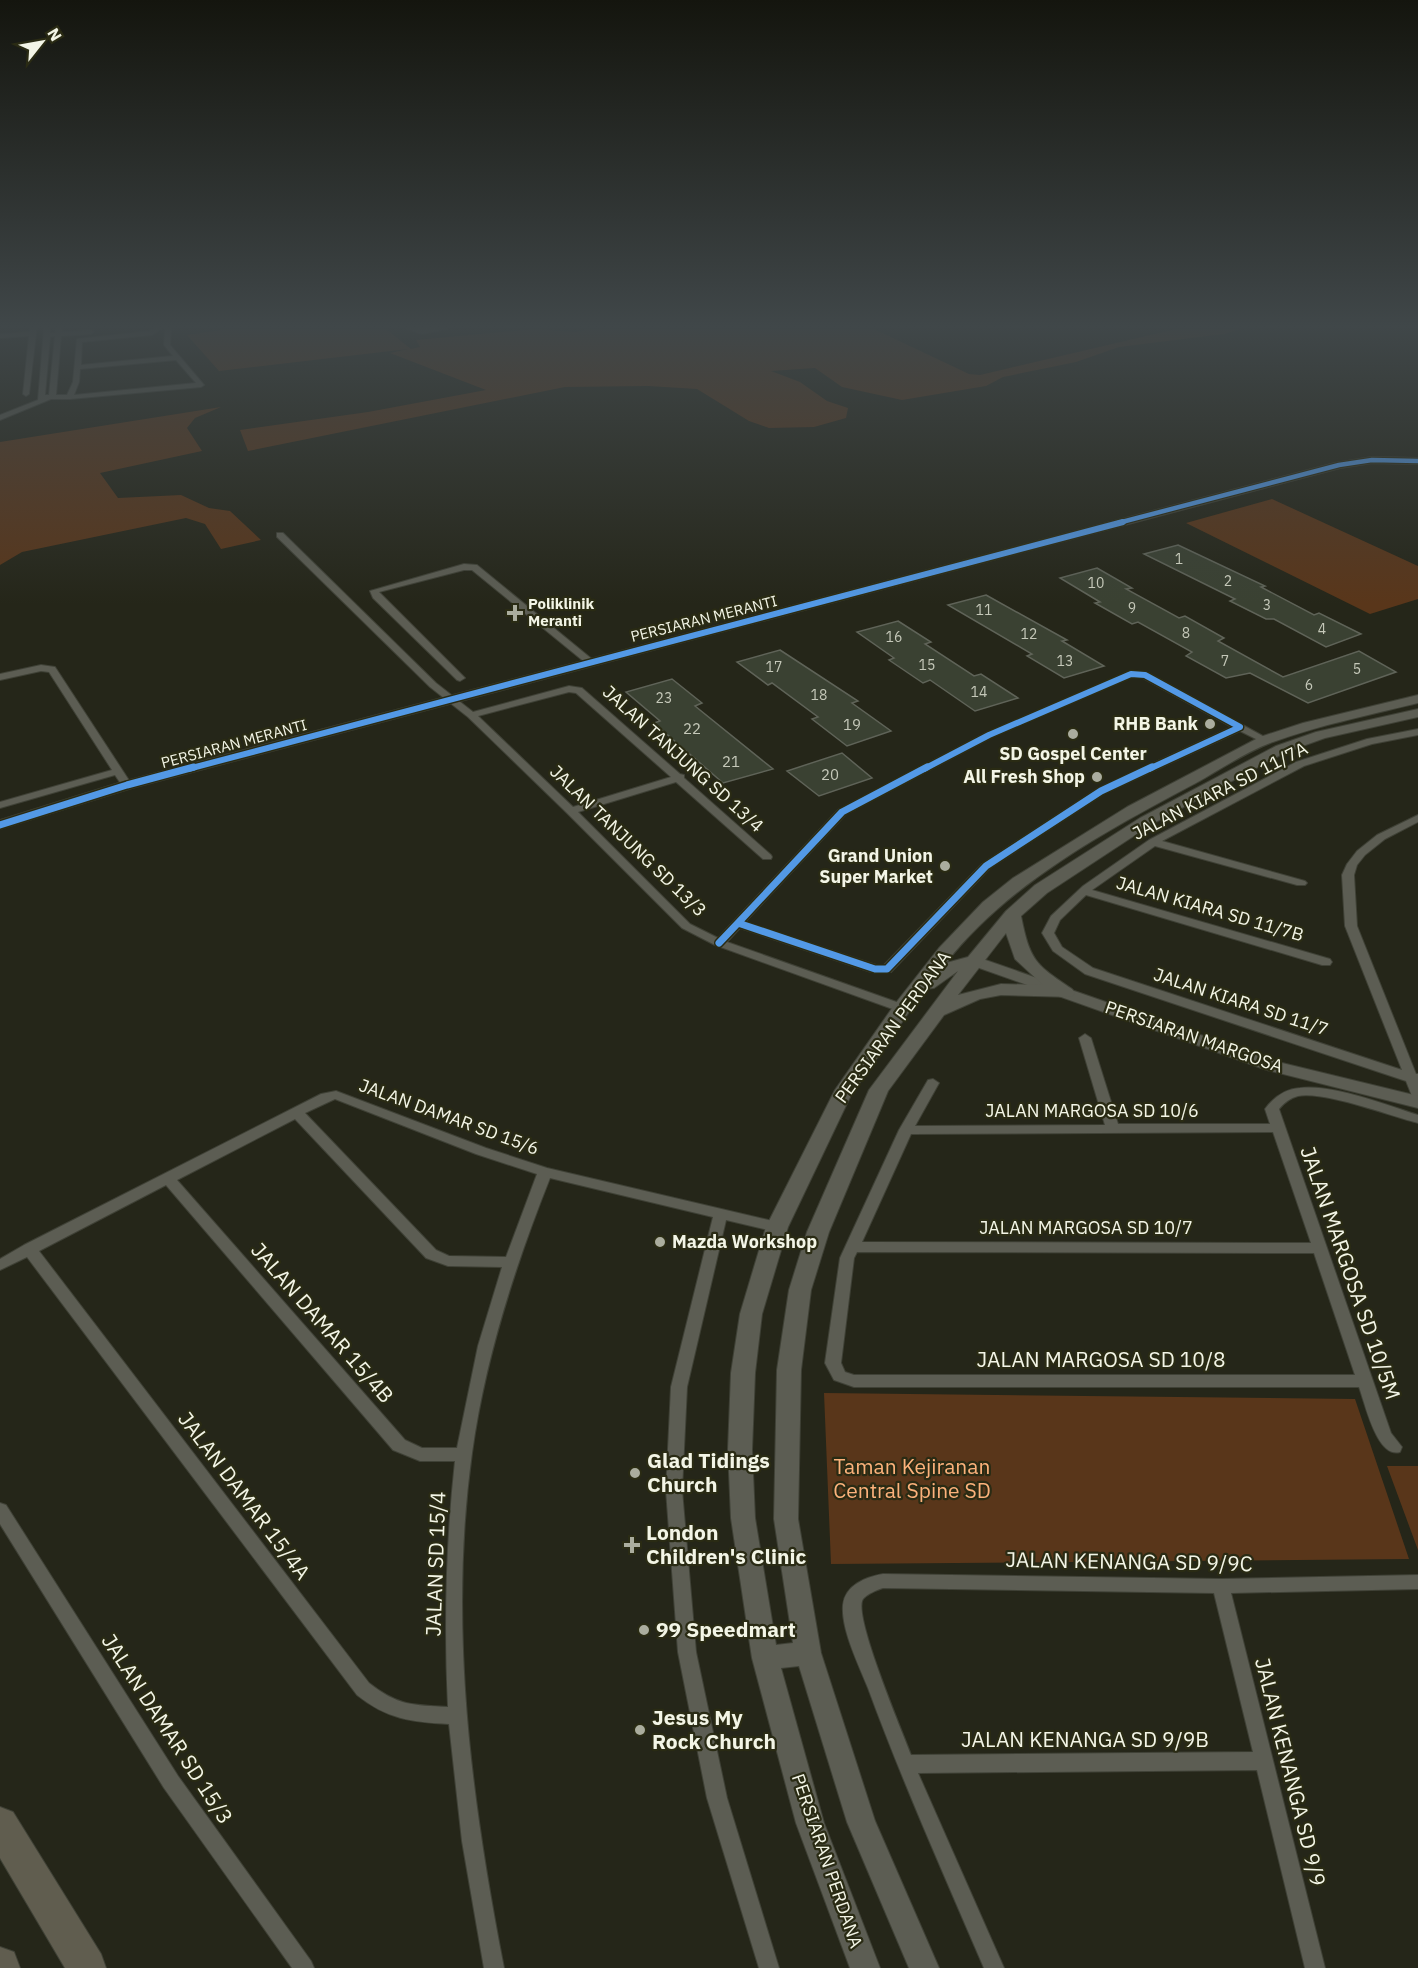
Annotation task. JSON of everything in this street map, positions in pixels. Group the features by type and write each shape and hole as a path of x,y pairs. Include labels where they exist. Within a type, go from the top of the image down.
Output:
{"highway":[{"path":"0,1824 87,1968"}],"main road":[{"name":"PERSIARAN PERDANA","path":"865,1968 810,1823 765,1658 743,1518 741,1432 743,1373 751,1314 777,1227 835,1106 906,1003 945,952 989,906 1019,882 1133,810 1265,740 1308,726 1418,699"},
{"name":"PERSIARAN PERDANA","path":"924,1968 861,1822 808,1653 786,1519 789,1370 800,1290 818,1232 879,1090 974,961 1012,915 1065,872 1138,826 1281,750 1321,735 1418,713"},
{"path":"974,961 966,954 967,945 989,906"},
{"path":"1012,915 1017,944 1023,958 1035,971 1066,993"},
{"path":"906,1003 954,965 974,961"},
{"path":"936,1012 985,990 1006,987 1066,993"},
{"path":"765,1658 808,1653"}],"street":[{"name":"PERSIARAN MERANTI","path":"0,825 127,785 1339,465 1372,460 1418,461"},
{"name":"JALAN TANJUNG SD 13/3","path":"280,535 433,685 471,715 571,811 677,919 697,933 719,943 906,1003"},
{"path":"460,678 376,596 374,591 464,567 474,567 590,662"},
{"path":"0,677 48,667 127,785"},
{"path":"719,943 842,812 989,735 1131,674 1145,675 1265,740"},
{"name":"JALAN TANJUNG SD 13/4","path":"471,715 576,689 680,777 767,857"},
{"path":"737,923 874,969 887,969 986,866 1101,791 1240,727"},
{"name":"JALAN KIARA SD 11/7A","path":"1058,949 1048,933 1055,918 1084,891 1153,842 1300,764 1370,741 1418,732"},
{"path":"0,805 118,771"},
{"path":"571,811 680,777"},
{"path":"1418,818 1381,837 1367,848 1352,864 1348,875 1351,926 1414,1078 1418,1096"},
{"path":"1153,842 1301,883"},
{"name":"JALAN KIARA SD 11/7B","path":"1084,891 1326,962"},
{"name":"JALAN KIARA SD 11/7","path":"1058,949 1089,971 1414,1078"},
{"name":"PERSIARAN MARGOSA","path":"974,961 1274,1066 1418,1102"},
{"path":"1086,1038 1113,1128"},
{"path":"852,1247 906,1130 933,1083"},
{"name":"JALAN MARGOSA SD 10/5M","path":"1395,1448 1384,1436 1272,1109 1277,1101 1287,1096 1312,1092 1418,1119"},
{"name":"JALAN DAMAR SD 15/6","path":"0,1265 296,1112 326,1097 336,1095 481,1151 545,1172 777,1227"},
{"path":"296,1112 430,1254 448,1261 511,1262"},
{"name":"JALAN MARGOSA SD 10/6","path":"906,1130 1278,1128"},
{"name":"JALAN SD 15/4","path":"494,1968 471,1842 457,1716 455,1614 457,1533 464,1454 486,1350 511,1262 545,1172"},
{"name":"JALAN DAMAR 15/4B","path":"168,1178 399,1445 420,1455 464,1454"},
{"path":"720,1215 679,1387 674,1490 687,1652 717,1798 769,1968"},
{"name":"JALAN MARGOSA SD 10/7","path":"852,1247 1319,1248"},
{"name":"JALAN MARGOSA SD 10/8","path":"852,1247 847,1258 833,1363 838,1376 854,1381 1365,1381"},
{"name":"JALAN DAMAR 15/4A","path":"29,1249 363,1689 383,1706 410,1713 457,1716"},
{"name":"JALAN DAMAR SD 15/3","path":"0,1510 171,1782 304,1968"},
{"name":"JALAN KENANGA SD 9/9C","path":"905,1764 856,1633 852,1606 855,1595 863,1588 884,1581 1221,1586 1418,1582"},
{"name":"JALAN KENANGA SD 9/9","path":"1221,1586 1315,1968"},
{"name":"JALAN KENANGA SD 9/9B","path":"905,1764 1264,1761"},
{"path":"905,1764 993,1966"}],"green space":[{"path":"134,421 193,421 187,428 202,451 100,473 118,498 181,495 209,508 230,511 261,540 221,549 205,524 186,518 22,552 0,565 0,442"},
{"path":"305,421 397,421 248,451 240,430"},
{"path":"749,421 836,421 814,427 769,428"},
{"path":"1272,499 1418,566 1418,599 1370,614 1186,523"},
{"name":"Taman Kejiranan Central Spine SD","path":"824,1393 1355,1399 1409,1559 831,1564"},
{"path":"1387,1466 1418,1466 1418,1550"}],"building":[{"path":"1178,545 1265,586 1261,587 1314,615 1319,613 1361,634 1326,647 1274,619 1266,619 1230,601 1235,599 1144,554"},
{"path":"1097,568 1132,588 1126,589 1179,618 1185,616 1224,638 1218,641 1283,677 1359,651 1396,672 1308,703 1250,673 1226,678 1186,656 1192,652 1138,622 1132,624 1095,603 1100,602 1060,578"},
{"path":"986,595 1067,640 1062,641 1104,666 1064,678 1027,656 1032,654 948,605"},
{"path":"898,621 931,642 925,644 974,676 981,674 1018,698 975,711 930,680 923,683 889,660 894,658 857,632"},
{"path":"780,650 858,701 852,703 891,731 847,746 812,719 818,717 772,683 768,685 737,662"},
{"path":"672,679 702,703 695,706 773,769 723,783 654,723 660,721 626,692"},
{"path":"842,753 872,778 819,796 787,771"}],"cycle path":[{"path":"0,825 127,785 1339,465 1372,460 1418,461"},
{"path":"719,943 842,812 989,735 1131,674 1145,675 1240,727 1101,791 986,866 887,969 875,969 737,923"}],"place":[{"name":"Poliklinik Meranti","path":"515,613"},
{"name":"RHB Bank","path":"1210,724"},
{"name":"SD Gospel Center","path":"1073,734"},
{"name":"All Fresh Shop","path":"1097,777"},
{"name":"Grand Union Super Market","path":"945,866"},
{"name":"Mazda Workshop","path":"660,1242"},
{"name":"Glad Tidings Church","path":"635,1473"},
{"name":"London Children's Clinic","path":"632,1545"},
{"name":"99 Speedmart","path":"644,1630"},
{"name":"Jesus My Rock Church","path":"640,1730"}]}
